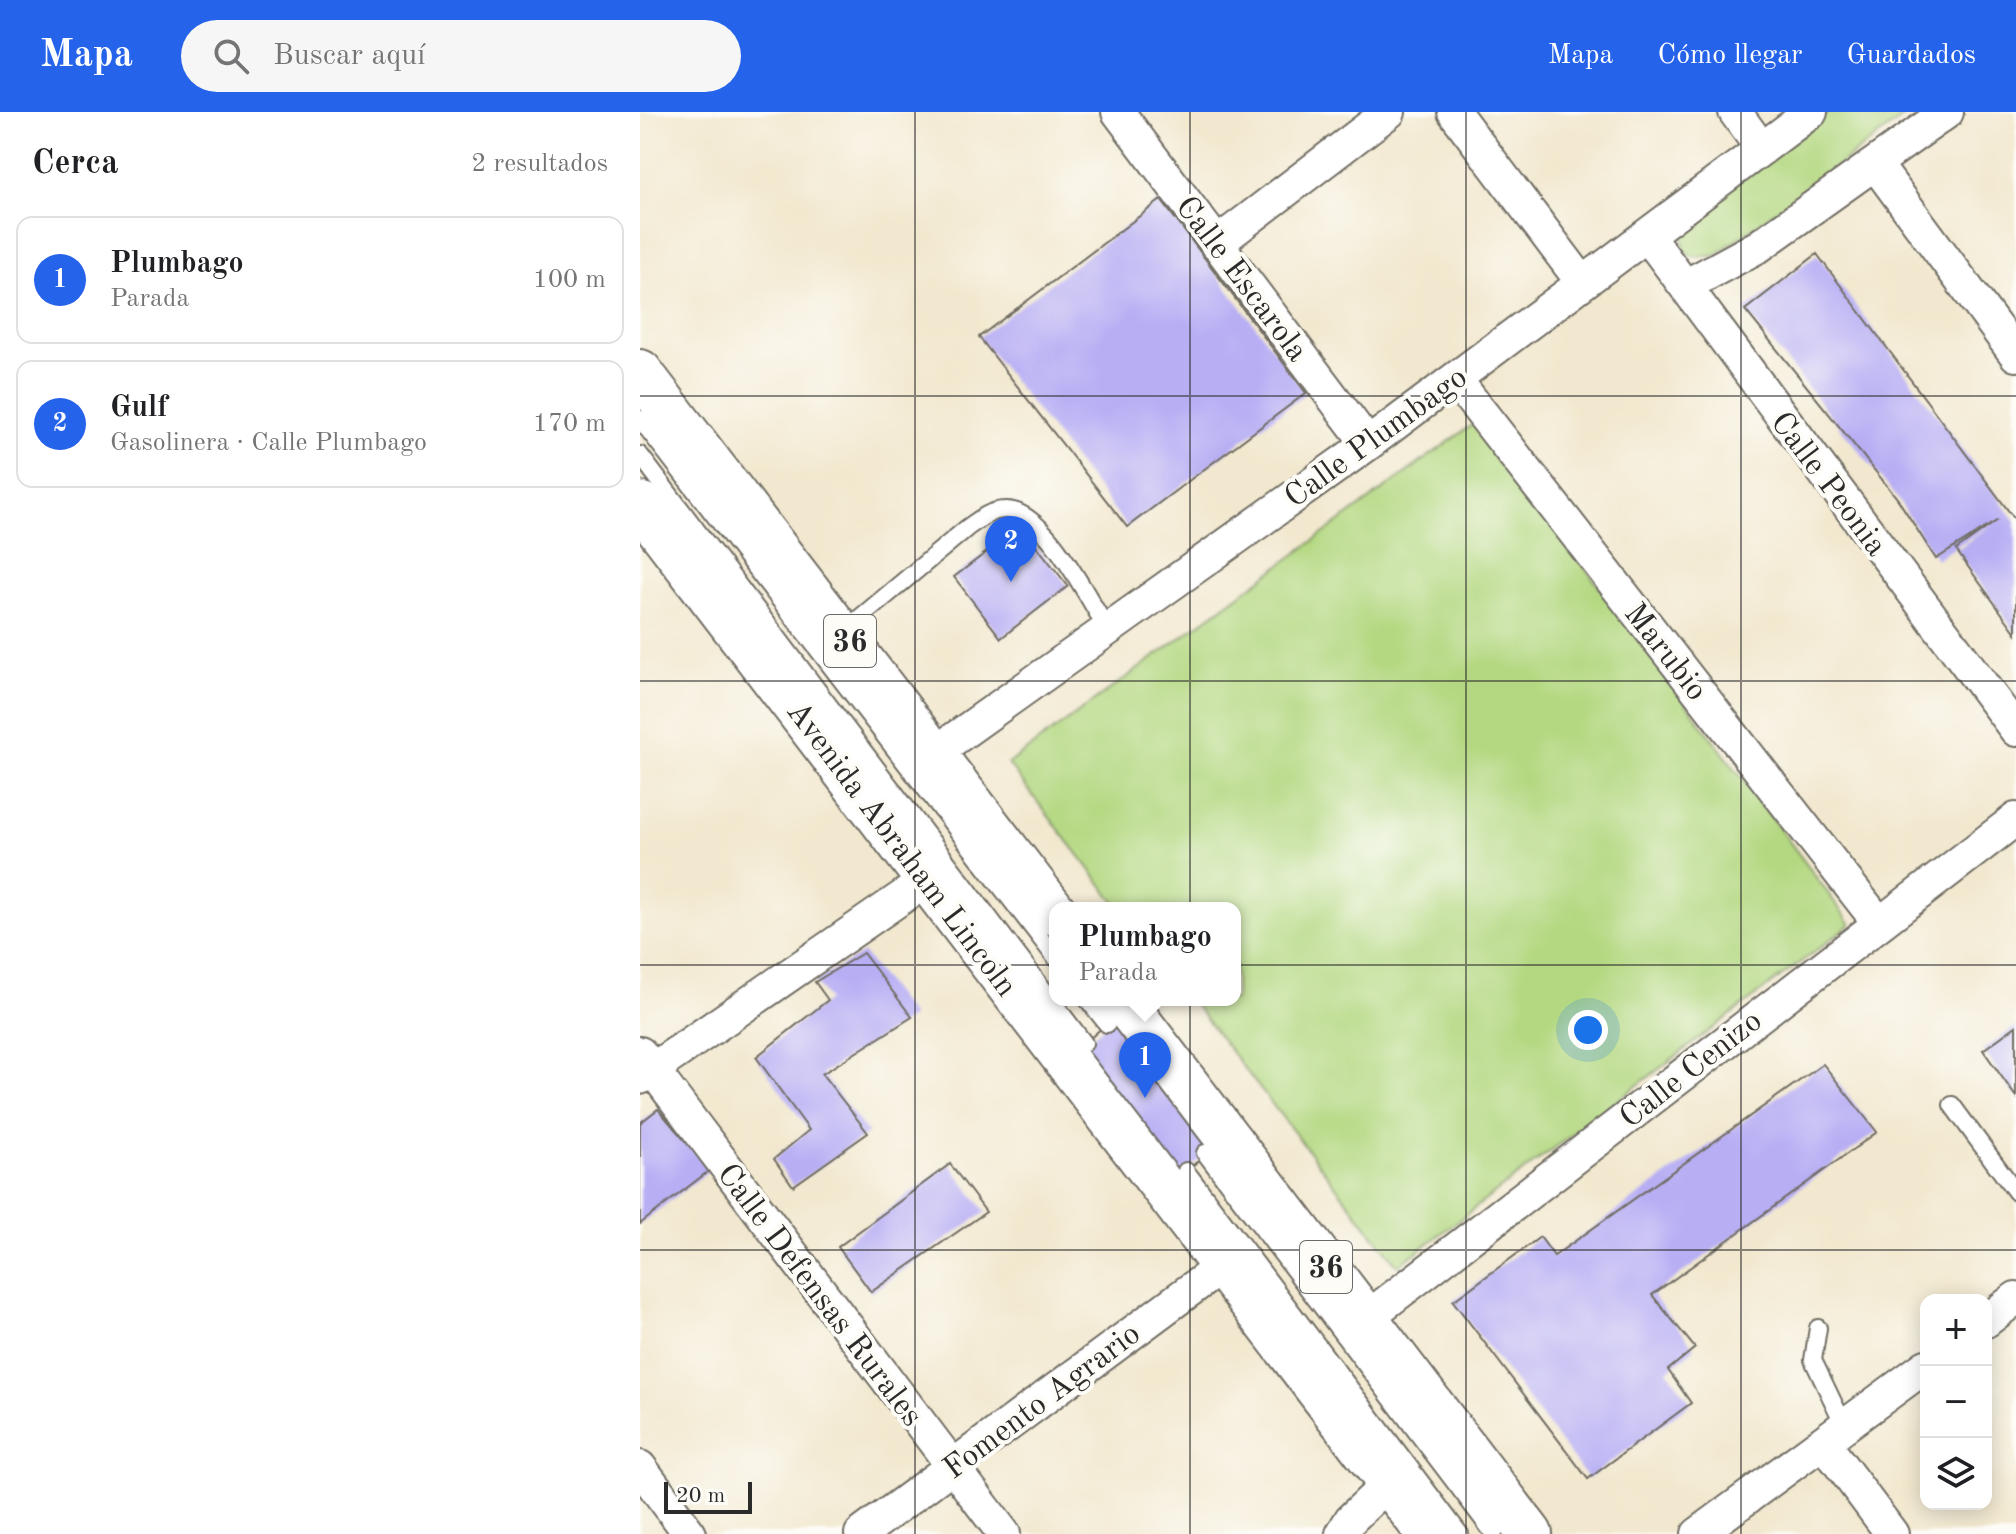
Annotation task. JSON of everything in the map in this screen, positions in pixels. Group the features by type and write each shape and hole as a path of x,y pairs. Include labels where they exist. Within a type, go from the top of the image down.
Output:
{"main road":[{"name":"36","path":"640,372 843,632 1049,905"},
{"name":"Avenida Abraham Lincoln","path":"640,504 1221,1267 1429,1534"},
{"name":"36","path":"1114,1012 1365,1319 1530,1534"}],"street":[{"name":"Calle Escarola","path":"1118,112 1368,444"},
{"path":"1216,244 1389,112"},
{"path":"1454,112 1582,282"},
{"path":"1735,112 1762,149"},
{"name":"Calle Plumbago","path":"933,754 1106,627 1368,444 1811,112"},
{"path":"1685,286 1759,246 1947,112"},
{"path":"1876,165 2016,355"},
{"name":"Calle Peonia","path":"1647,235 2016,730"},
{"name":"Marubio","path":"1455,379 1879,923"},
{"name":"Calle Cenizo","path":"1365,1319 2016,819"},
{"path":"644,1067 927,880"},
{"name":"Calle Defensas Rurales","path":"644,1067 1004,1534"},
{"name":"Fomento Agrario","path":"861,1534 1221,1267"},
{"path":"1992,1316 2016,1298"},
{"path":"1698,1534 1920,1371"},
{"path":"1835,1435 1892,1534"},
{"path":"640,1467 690,1534"},
{"path":"1342,1534 1351,1519 1389,1483"}],"lane":[{"path":"640,419 1049,949"},
{"path":"640,455 1049,997"},
{"path":"843,632 967,528 986,514 1006,509 1027,515 1042,529 1106,627"},
{"path":"1056,1006 1084,1043"},
{"path":"1952,1105 2016,1192"},
{"path":"1205,1153 1494,1534"},
{"path":"1186,1171 1460,1534"},
{"path":"1818,1328 1813,1360 1835,1435"}],"green space":[{"path":"1829,112 1911,112 1714,256 1693,256 1684,251 1682,224"},
{"path":"1476,422 1851,924 1398,1266 1196,1006 1241,1006 1241,902 1115,902 1008,764"}],"building":[{"path":"1161,200 1306,393 1127,527 979,337"},
{"path":"1817,254 2016,521 2016,633 1956,550 1998,520 1936,559 1897,498 1745,310"},
{"path":"1021,526 1068,586 1001,638 954,577"},
{"path":"863,953 912,1017 822,1074 868,1133 793,1186 774,1159 809,1130 756,1057 828,1000 815,982"},
{"path":"1112,1019 1213,1148 1178,1178 1079,1048"},
{"path":"2016,1026 2016,1097 1983,1050"},
{"path":"1823,1064 1877,1132 1652,1295 1695,1348 1668,1370 1691,1403 1588,1479 1453,1301 1540,1237 1554,1256"},
{"path":"658,1109 710,1170 640,1224 640,1123"},
{"path":"950,1164 986,1212 871,1292 838,1247"}],"place":[{"name":"Gulf","path":"1011,582"},
{"name":"Plumbago","path":"1145,1098"}]}
